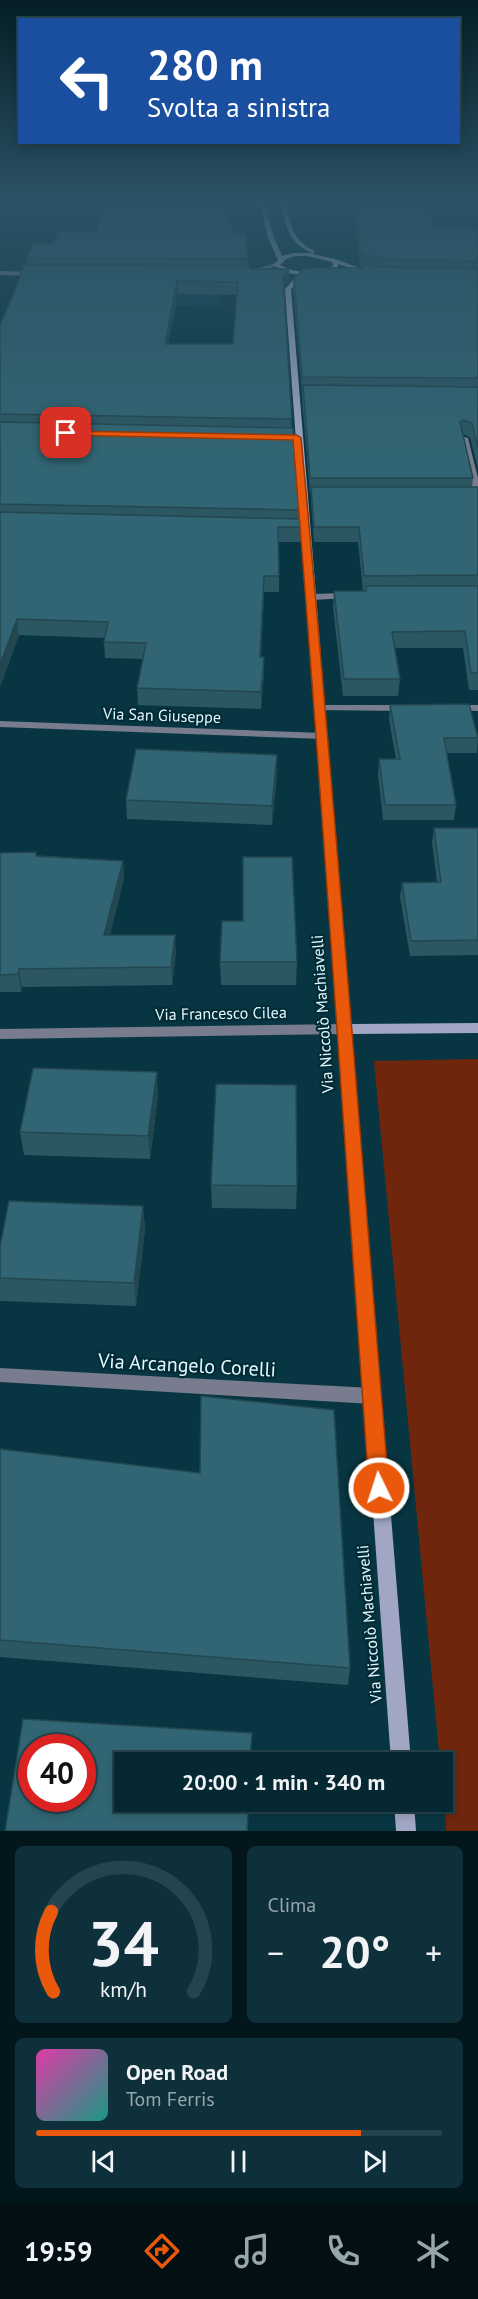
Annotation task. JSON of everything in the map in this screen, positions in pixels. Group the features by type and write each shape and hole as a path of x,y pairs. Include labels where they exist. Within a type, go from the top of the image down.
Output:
{"street":[{"name":"Via Niccolò Machiavelli","path":"290,286 288,289 298,394 297,438 302,530 311,597 321,708 400,1752"},
{"path":"286,438 297,438"},
{"path":"464,438 478,495 466,497"},
{"path":"302,497 313,497"},
{"path":"311,597 364,596"},
{"path":"321,708 420,708"},
{"path":"443,708 478,708"},
{"name":"Via San Giuseppe","path":"0,724 323,736"},
{"name":"Via Francesco Cilea","path":"0,1034 478,1028"},
{"name":"Via Arcangelo Corelli","path":"0,1376 372,1396"},
{"path":"405,1812 406,1831"}],"shaded area":[{"path":"187,286 221,286 219,307 72,305"},
{"path":"478,1059 478,1831 446,1831 445,1812 453,1812 453,1752 439,1752 374,1061"}],"building":[{"path":"16,286 176,286 165,344 233,344 238,286 284,286 292,419 0,414 0,325"},
{"path":"295,286 478,286 478,378 302,377"},
{"path":"303,385 478,387 478,448 472,423 463,420 460,422 473,478 310,478"},
{"path":"0,422 293,428 300,510 0,504"},
{"path":"311,487 478,487 478,575 364,576 359,527 314,527"},
{"path":"0,512 301,519 301,527 278,527 279,576 264,576 260,657 264,657 261,692 137,688 146,643 104,642 108,622 17,619 0,665"},
{"path":"366,586 478,586 478,673 471,673 465,631 392,632 400,679 344,679 334,591 366,591"},
{"path":"469,704 478,738 444,738 456,805 385,805 379,759 400,759 390,705"},
{"path":"136,749 277,755 272,806 126,800"},
{"path":"434,828 478,828 478,940 411,941 402,883 441,882"},
{"path":"36,852 36,856 123,861 104,935 175,935 171,967 19,969 18,974 0,975 0,853"},
{"path":"243,857 292,857 297,962 220,962 222,921 243,921"},
{"path":"33,1068 157,1072 148,1136 20,1132"},
{"path":"216,1084 296,1085 297,1186 211,1185"},
{"path":"9,1201 143,1206 134,1283 0,1278 0,1246"},
{"path":"201,1396 334,1410 350,1668 0,1640 0,1449 200,1473"},
{"path":"23,1719 252,1733 251,1752 114,1752 114,1812 248,1812 247,1831 5,1831 18,1750 18,1812 96,1812 96,1734 21,1734"}],"route":[{"path":"66,433 297,438 325,753 340,992 379,1488"}]}
